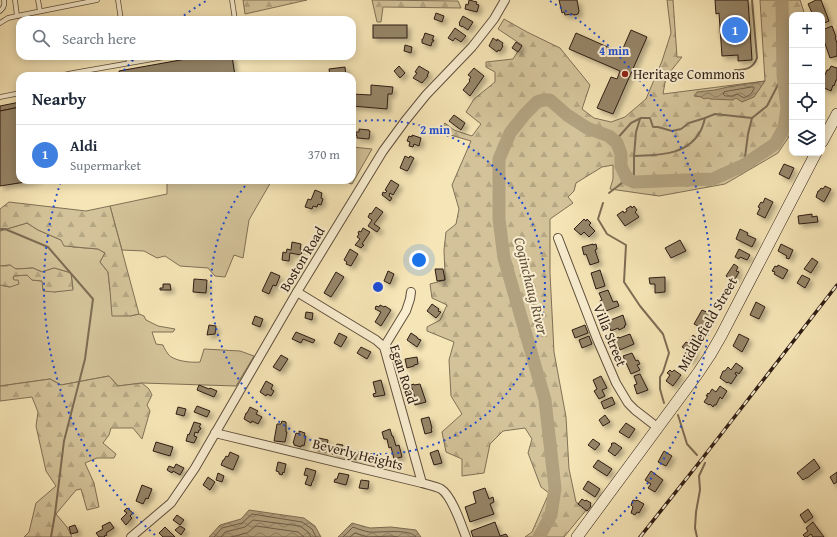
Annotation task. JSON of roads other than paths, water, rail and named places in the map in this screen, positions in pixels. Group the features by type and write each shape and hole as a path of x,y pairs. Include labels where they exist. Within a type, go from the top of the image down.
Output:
{"main road":[{"path":"825,136 837,114"},
{"name":"Middlefield Street","path":"577,537 698,373 714,349 814,156"}],"street":[{"name":"Boston Road","path":"131,537 171,503 195,468 298,292 404,121 426,95 472,47 494,19 505,0"},
{"name":"Villa Street","path":"558,238 597,339 616,383 628,403 657,427"},
{"name":"Egan Road","path":"298,292 376,340 384,347 422,483"},
{"path":"384,347 406,312 411,292"},
{"name":"Beverly Heights","path":"215,433 422,483 440,489 450,500 466,537"}],"lane":[{"path":"0,11 4,7 4,0"},
{"path":"15,0 17,16 63,7 83,1 97,0"},
{"path":"38,0 40,11"},
{"path":"62,0 63,7"},
{"path":"118,0 120,16"},
{"path":"232,0 234,16"},
{"path":"0,23 8,18 16,16"},
{"path":"79,72 147,60"},
{"path":"0,97 16,94"}],"water":[{"path":"765,81 754,97 742,102 736,98 733,100 704,99 694,96 697,92"},
{"path":"249,510 304,518 315,526 321,537 209,537 220,525 241,519"},
{"path":"352,523 370,528 391,527 416,530 421,537 338,537"}],"waterway":[{"path":"735,70 742,70 751,67 757,58 752,0"},
{"name":"Coginchaug River","path":"539,537 551,515 555,488 545,400 504,258 499,219 499,159 510,133 537,102 550,100 567,115 587,128 609,136 617,143 621,154 621,166 627,179 634,182 713,179 744,165 775,144 784,128 787,108 783,75 782,0"},
{"path":"634,182 634,156 672,152 688,145 695,139 702,128 705,118 715,114 752,118 767,106 783,75"},
{"path":"615,141 631,123 641,118 650,118 653,127 672,131 681,129 689,123 705,118"},
{"path":"744,165 748,134 752,118"},
{"path":"634,156 636,132 640,119"},
{"path":"609,193 627,179"},
{"path":"603,203 598,219 607,234 626,245 624,282 640,306 663,334 669,353 660,377 660,389 664,403"},
{"path":"0,229 5,229 48,247 93,299 85,359 64,441 51,537"},
{"path":"678,415 687,444 697,455"},
{"path":"697,537 695,528 700,490 699,476 705,463"}],"railway":[{"path":"640,537 837,285"}],"place":[{"name":"Aldi","path":"735,30"},
{"name":"Heritage Commons","path":"625,74"}]}
